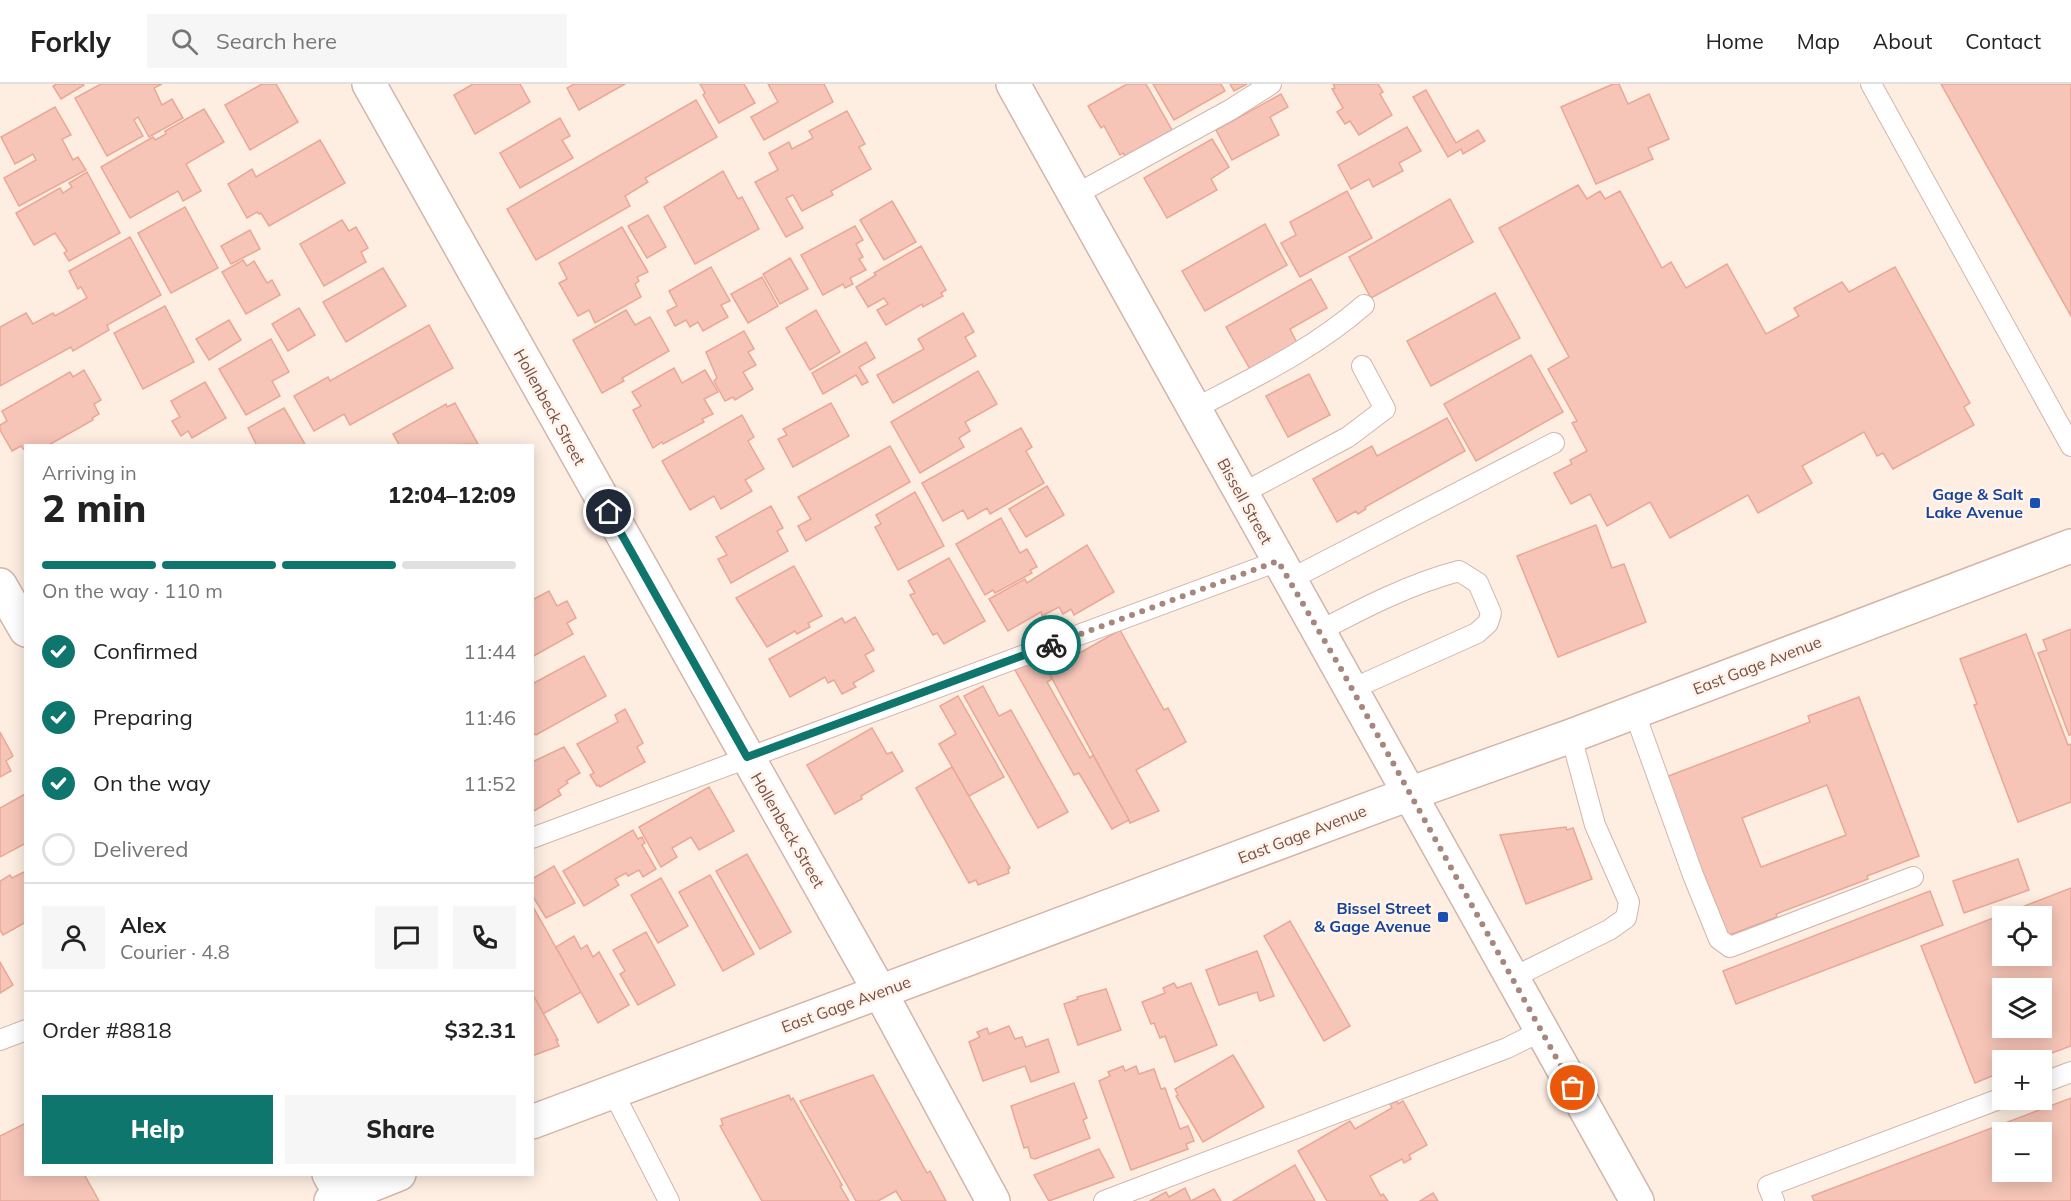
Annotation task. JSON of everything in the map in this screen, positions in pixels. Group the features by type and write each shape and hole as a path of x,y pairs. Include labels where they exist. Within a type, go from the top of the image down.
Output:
{"street":[{"name":"Hollenbeck Street","path":"369,84 880,992 993,1201"},
{"name":"Bissell Street","path":"1013,84 1637,1201"},
{"name":"East Gage Avenue","path":"534,1121 612,1090 1571,736 2071,546"},
{"path":"0,585 24,627"},
{"path":"336,1193 392,1176"}],"lane":[{"path":"1075,195 1230,110 1271,84"},
{"path":"1871,84 2071,446"},
{"path":"1194,409 1320,340 1364,305"},
{"path":"1241,494 1348,437 1385,409 1362,366"},
{"path":"534,837 747,757 1284,570 1554,443"},
{"path":"1320,631 1440,576 1459,571 1478,583 1491,613 1488,623 1476,633 1352,689"},
{"path":"1634,711 1693,875 1719,939 1730,947 1913,877"},
{"path":"1512,978 1609,930 1626,918 1629,902 1595,825 1571,736"},
{"path":"0,1040 24,1031"},
{"path":"1104,1201 1507,1048 1541,1031"},
{"path":"2052,1079 2071,1072"},
{"path":"612,1090 669,1201"},
{"path":"1774,1201 1768,1186 1992,1102"}],"building":[{"path":"57,84 84,85 61,99 53,86"},
{"path":"101,84 162,84 154,88 162,105 172,99 183,118 149,137 138,117 134,120 143,136 107,156 75,98"},
{"path":"262,84 276,84 298,122 250,150 225,105"},
{"path":"473,84 520,84 530,102 475,134 454,95"},
{"path":"574,84 625,84 579,110 567,88"},
{"path":"700,84 744,84 755,103 719,123 703,95 705,93"},
{"path":"768,84 824,84 833,102 764,140 751,117 778,102"},
{"path":"1127,84 1146,84 1172,130 1125,156 1123,153 1120,155 1104,126 1101,128 1088,106"},
{"path":"1153,84 1221,84 1225,91 1174,120"},
{"path":"1230,84 1247,84 1234,91"},
{"path":"1333,84 1378,84 1383,92 1380,94 1392,115 1359,135 1350,121 1345,124 1337,112 1343,108 1332,89 1335,88"},
{"path":"1613,84 1619,84 1628,104 1649,94 1669,139 1648,148 1653,159 1596,184 1561,107"},
{"path":"1941,84 2071,84 2071,316"},
{"path":"1426,90 1456,143 1478,130 1485,141 1463,154 1461,149 1448,157 1413,97"},
{"path":"1281,94 1288,107 1270,117 1279,135 1232,160 1216,130"},
{"path":"696,100 717,137 645,178 648,182 625,196 630,206 536,260 507,209"},
{"path":"55,107 71,135 62,139 73,160 78,157 86,170 19,206 4,178 36,160 33,154 15,164 1,137"},
{"path":"204,109 224,142 186,164 201,191 183,201 178,191 130,218 101,167 153,137 155,140 166,134 165,131"},
{"path":"847,111 865,144 859,147 871,169 831,191 833,195 802,211 793,195 786,198 803,228 786,237 755,182 778,170 769,153 789,142 792,149 813,138 809,131"},
{"path":"560,118 570,136 562,140 573,158 520,188 500,153"},
{"path":"1407,127 1421,151 1399,163 1403,171 1373,187 1369,179 1351,189 1338,165"},
{"path":"1212,139 1229,167 1211,179 1217,190 1167,218 1144,178"},
{"path":"320,140 345,183 269,226 261,213 257,212 247,218 228,184 252,169 256,177"},
{"path":"723,171 738,199 742,197 759,229 695,264 664,207"},
{"path":"87,172 120,233 69,261 64,253 67,251 55,233 34,245 16,213 60,188 63,193 72,187 69,183"},
{"path":"1578,185 1587,199 1600,191 1605,199 1620,191 1662,268 1671,262 1686,288 1727,264 1766,334 1799,316 1794,308 1842,282 1849,292 1895,267 1970,403 1964,407 1974,425 1893,469 1883,453 1877,456 1864,432 1802,466 1812,483 1758,513 1748,495 1670,538 1650,502 1607,526 1590,494 1571,504 1554,473 1572,464 1570,460 1587,451 1572,423 1577,421 1548,369 1569,357 1499,228"},
{"path":"1347,191 1372,238 1300,277 1281,243 1296,235 1290,222"},
{"path":"1450,199 1473,242 1371,298 1349,257"},
{"path":"892,201 916,242 884,260 860,220"},
{"path":"185,207 218,268 171,293 138,233"},
{"path":"648,215 666,247 647,258 628,226"},
{"path":"342,220 349,231 356,227 368,248 361,252 366,262 324,286 300,244"},
{"path":"1265,224 1287,265 1205,311 1182,271"},
{"path":"855,226 863,240 856,244 863,257 859,259 866,270 850,278 853,284 845,288 843,284 823,295 801,255"},
{"path":"622,227 648,272 637,277 639,281 635,284 641,297 595,323 589,310 578,316 559,283 567,279 559,263"},
{"path":"250,230 260,249 231,264 221,246"},
{"path":"130,237 161,295 107,325 109,330 73,351 71,347 0,386 0,327 26,313 33,324 53,313 55,316 87,298 81,287 78,289 69,271"},
{"path":"921,246 946,290 941,293 943,296 923,307 922,304 886,325 877,310 888,304 884,298 868,307 856,287 876,275 874,273"},
{"path":"790,258 808,289 780,304 763,274"},
{"path":"243,260 247,266 254,261 267,283 272,280 280,295 246,314 222,272"},
{"path":"711,267 730,301 721,305 728,317 703,331 698,322 690,327 686,320 675,326 667,311 677,306 669,291"},
{"path":"383,268 406,306 346,342 323,302"},
{"path":"762,277 778,306 748,323 731,294"},
{"path":"1311,279 1327,308 1290,329 1297,343 1250,369 1226,327"},
{"path":"1495,293 1520,338 1431,386 1407,341"},
{"path":"165,306 194,362 143,389 114,333"},
{"path":"299,308 315,335 288,351 272,324"},
{"path":"626,310 635,325 650,317 669,351 622,378 624,381 602,393 573,340"},
{"path":"816,310 840,352 810,370 786,328"},
{"path":"963,313 974,332 965,337 976,356 893,403 877,375 924,349 918,339"},
{"path":"229,320 241,340 209,360 196,339"},
{"path":"429,325 453,368 350,425 344,414 314,431 294,396 328,377 330,381"},
{"path":"744,331 754,349 748,352 756,365 743,372 753,389 735,400 733,397 725,401 714,381 717,378 706,352"},
{"path":"271,339 289,372 272,381 280,396 246,415 219,369"},
{"path":"866,342 875,358 859,367 868,382 862,385 856,375 823,394 812,373"},
{"path":"1531,355 1563,412 1476,461 1444,404"},
{"path":"674,368 682,383 705,370 718,392 704,399 713,414 702,419 704,422 653,448 633,410 641,406 632,392"},
{"path":"84,370 101,400 94,404 99,414 92,418 93,420 51,444 24,444 24,450 21,446 12,451 0,430 0,425 7,421 2,411 70,372 73,377"},
{"path":"978,371 997,404 965,422 970,431 959,438 964,447 920,473 891,422"},
{"path":"1309,374 1330,415 1288,437 1266,396"},
{"path":"205,382 226,418 192,438 188,431 181,436 172,421 180,417 171,401"},
{"path":"455,403 478,444 399,444 393,434 446,404 447,407"},
{"path":"831,403 849,436 793,467 778,439 787,435 783,429"},
{"path":"284,408 305,444 256,444 248,428"},
{"path":"742,415 754,437 748,441 764,469 745,480 752,491 721,509 714,496 690,510 662,461"},
{"path":"1447,418 1465,451 1365,507 1366,509 1358,514 1356,511 1337,522 1313,479 1372,446 1377,456"},
{"path":"1021,428 1032,447 1026,451 1044,483 990,514 987,508 968,519 963,510 943,521 922,483"},
{"path":"890,446 910,482 806,541 798,526 811,519 798,497"},
{"path":"1047,486 1064,515 1026,537 1009,509"},
{"path":"915,492 944,546 898,570 875,527 881,524 876,515"},
{"path":"771,506 783,528 777,531 788,551 731,583 718,559 727,555 716,537"},
{"path":"1001,518 1020,553 1027,549 1037,567 1030,570 1032,573 995,593 993,590 985,595 956,544"},
{"path":"1596,525 1612,568 1624,564 1646,622 1558,657 1517,556"},
{"path":"1087,545 1114,592 1074,615 1071,609 1063,614 1059,607 1042,616 1041,612 1008,631 989,599 1025,579 1027,583"},
{"path":"949,558 985,621 944,644 937,633 933,635 910,595 915,593 908,581"},
{"path":"794,566 822,616 808,623 810,627 797,634 795,631 767,647 736,598"},
{"path":"549,591 557,606 567,601 576,618 567,623 573,634 534,656 534,599"},
{"path":"855,617 874,650 865,655 874,671 853,683 856,687 842,694 834,680 828,683 825,677 790,697 769,659 842,618 845,623"},
{"path":"2071,629 2071,735 2069,735 2038,653 2047,650 2043,640"},
{"path":"1120,630 1164,710 1168,708 1186,742 1136,770 1159,811 1130,823 1048,671"},
{"path":"2026,634 2068,745 2071,744 2071,802 2018,822 1974,705 1977,704 1960,659"},
{"path":"584,656 606,696 536,735 534,734 534,683"},
{"path":"1039,656 1052,679 1047,682 1090,758 1093,755 1129,820 1112,829 1079,773 1074,775 1015,670"},
{"path":"983,686 999,716 1011,710 1068,812 1038,828 964,696"},
{"path":"958,696 1004,777 969,796 939,744 956,734 940,706"},
{"path":"1859,697 1919,856 1727,936 1666,777 1810,722 1808,716","holes":["1827,785 1846,835 1761,867 1742,818"]},
{"path":"625,709 643,743 637,747 645,762 600,787 597,786 590,775 594,773 577,744 618,722 615,715"},
{"path":"872,728 887,754 892,752 903,771 835,814 807,765"},
{"path":"0,732 13,756 6,761 11,771 0,777"},
{"path":"564,747 580,773 566,781 568,783 558,790 561,795 534,811 534,761"},
{"path":"952,767 1010,868 1009,873 978,885 976,880 969,883 916,788"},
{"path":"709,787 734,831 699,850 691,837 672,848 677,857 661,867 639,827"},
{"path":"24,795 24,844 0,857 0,808"},
{"path":"1566,827 1567,830 1573,828 1592,879 1526,904 1500,835"},
{"path":"633,830 638,839 642,837 645,843 642,845 656,869 643,877 639,870 628,876 626,873 615,879 619,885 584,906 563,871"},
{"path":"747,854 791,932 760,949 716,871"},
{"path":"2018,859 2029,890 1964,913 1953,881"},
{"path":"554,866 575,903 546,918 534,898 534,878"},
{"path":"24,872 24,923 3,935 0,930 0,881 10,875 12,878"},
{"path":"710,875 754,954 723,971 679,892"},
{"path":"661,878 688,926 658,943 631,895"},
{"path":"2071,888 2071,1046 2052,1053 2052,1050 1992,1050 1992,1076 1975,1083 1921,946 1992,919 1992,966 2052,966 2052,906 2024,906"},
{"path":"1930,891 1943,925 1736,1004 1723,971"},
{"path":"534,909 581,992 543,1014 534,997"},
{"path":"1290,921 1350,1026 1324,1041 1264,936"},
{"path":"646,932 675,985 638,1005 620,974 625,971 613,950"},
{"path":"574,936 581,949 587,945 593,957 599,952 629,1005 598,1023 556,947"},
{"path":"1257,951 1274,996 1260,1001 1257,992 1219,1005 1206,970"},
{"path":"0,962 13,985 0,993"},
{"path":"1174,983 1177,988 1191,983 1217,1045 1175,1062 1165,1036 1160,1038 1142,1002 1165,993 1163,988"},
{"path":"1106,989 1121,1030 1078,1045 1064,1004 1078,999 1077,997"},
{"path":"534,997 558,1040 556,1040 559,1046 534,1055"},
{"path":"1009,1026 1015,1039 1022,1037 1026,1047 1048,1039 1059,1072 1031,1082 1025,1066 983,1081 969,1042 980,1037 977,1032 987,1028 989,1034"},
{"path":"1233,1055 1264,1107 1203,1142 1176,1096 1178,1095 1175,1089"},
{"path":"1123,1066 1125,1071 1136,1066 1139,1074 1154,1069 1161,1089 1165,1088 1180,1129 1188,1126 1194,1141 1186,1144 1188,1149 1131,1170 1099,1081 1110,1076 1108,1072"},
{"path":"873,1075 927,1173 930,1171 946,1201 902,1201 896,1191 878,1201 856,1201 800,1101"},
{"path":"1074,1083 1087,1118 1083,1120 1090,1138 1035,1159 1031,1158 1028,1147 1024,1148 1011,1106"},
{"path":"789,1095 791,1100 793,1098 849,1201 762,1201 720,1126 723,1125 721,1119"},
{"path":"2071,1098 2071,1201 1814,1201 1812,1196 1992,1128 1992,1182 2052,1182 2052,1122 2008,1122 2039,1110 2052,1110 2052,1105"},
{"path":"1397,1101 1398,1104 1403,1101 1427,1145 1409,1155 1411,1159 1404,1163 1402,1159 1370,1176 1381,1196 1383,1194 1388,1201 1327,1201 1298,1151 1350,1121 1355,1129 1392,1108 1390,1104"},
{"path":"24,1124 24,1176 85,1176 99,1201 0,1201 0,1136"},
{"path":"1099,1149 1114,1177 1049,1201 1034,1175"},
{"path":"1295,1165 1315,1201 1233,1201"},
{"path":"1185,1188 1191,1201 1150,1201 1166,1192 1169,1197"},
{"path":"1214,1189 1221,1201 1191,1201"},
{"path":"1433,1193 1438,1201 1420,1201"}],"way so far":[{"path":"1051,645 1278,561 1341,669 1573,1088"}],"place":[{"name":"Gage & Salt Lake Avenue","path":"2035,503"},
{"name":"Bissel Street & Gage Avenue","path":"1443,917"}],"route":[{"path":"609,512 747,757 1051,645"}]}
